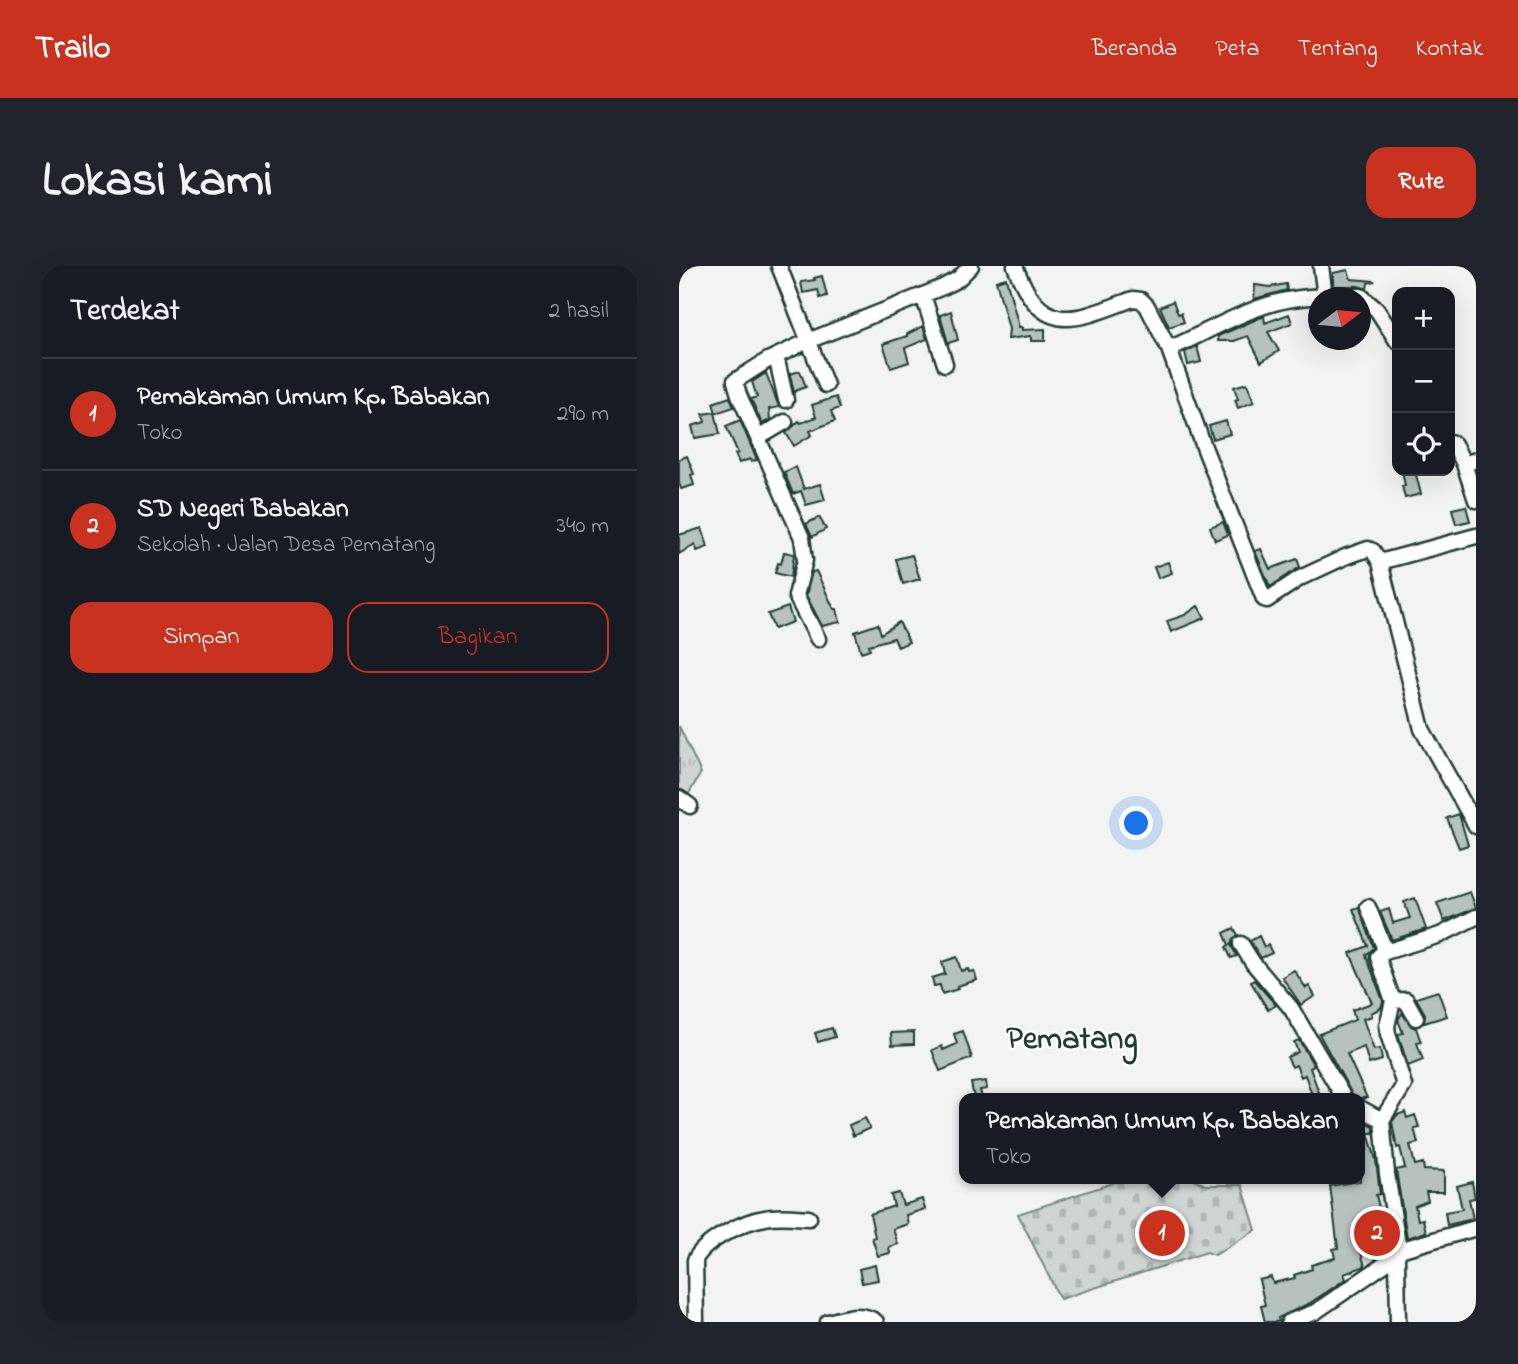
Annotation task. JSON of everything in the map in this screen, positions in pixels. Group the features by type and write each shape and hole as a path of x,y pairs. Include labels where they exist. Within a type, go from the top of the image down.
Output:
{"street":[{"path":"779,266 826,385"},
{"path":"818,639 796,596 805,560 802,538 735,381 776,356 808,341 958,279 971,266"},
{"path":"1015,266 1028,296 1039,308 1055,317 1077,318 1133,299 1144,302 1169,349 1264,599 1267,600 1310,573 1368,549 1373,551 1380,562 1422,729 1476,826"},
{"path":"1321,266 1324,287"},
{"path":"923,295 945,364"},
{"path":"1169,349 1274,303 1308,298"},
{"path":"1371,305 1392,333"},
{"path":"776,356 786,400"},
{"path":"758,438 785,422"},
{"path":"1463,460 1476,500"},
{"path":"1380,562 1476,536"},
{"path":"1369,907 1386,952"},
{"path":"1398,1322 1398,1254 1382,1119 1404,1085 1387,1027 1393,1001 1378,960 1382,953 1440,935 1476,916"},
{"path":"1241,944 1291,1008 1341,1093"},
{"path":"1393,1001 1406,1000 1416,1018"},
{"path":"1365,1110 1382,1119"},
{"path":"696,1322 695,1260 699,1252 736,1228 761,1218 809,1218"},
{"path":"1289,1322 1317,1317 1398,1254 1476,1228"},
{"path":"828,1322 856,1315 869,1317 876,1322"}],"shaded area":[{"path":"1386,1168 1399,1250 1372,1279 1351,1216 1344,1184 1365,1184 1365,1173"}],"green space":[{"path":"679,726 701,773 679,810"},
{"path":"1110,1184 1242,1185 1256,1230 1215,1255 1207,1252 1060,1299 1018,1214"}],"building":[{"path":"1348,270 1351,279 1375,281 1368,283 1367,287 1333,286 1333,273"},
{"path":"822,276 827,296 820,298 818,290 803,293 801,282"},
{"path":"1006,278 1019,327 1022,327 1022,330 1045,329 1045,341 1031,341 1031,336 1008,339 1009,329 996,281"},
{"path":"1286,284 1287,290 1254,299 1255,285 1270,287"},
{"path":"1173,301 1184,322 1169,327 1160,307"},
{"path":"951,311 958,340 948,343 940,315"},
{"path":"1289,314 1292,323 1268,332 1279,351 1261,362 1248,336 1234,341 1218,341 1218,336 1264,316 1265,323"},
{"path":"923,326 927,339 905,348 909,362 891,368 883,344 907,336"},
{"path":"1197,346 1201,362 1188,365 1185,352"},
{"path":"800,371 806,387 794,393 790,374"},
{"path":"766,373 779,407 769,409 770,420 762,424 751,399 757,397 752,382"},
{"path":"1247,383 1254,402 1238,408 1234,387"},
{"path":"730,397 734,407 716,413 713,403"},
{"path":"836,397 840,408 831,411 835,421 810,431 812,435 794,446 786,433 799,421 801,423 816,417 812,405"},
{"path":"715,412 720,434 695,438 692,426 705,422 703,414"},
{"path":"740,420 757,460 751,462 750,459 739,463 735,454 738,453 726,426"},
{"path":"1226,421 1230,434 1213,439 1209,426"},
{"path":"687,456 694,474 691,475 694,485 681,489 679,459"},
{"path":"796,467 804,489 820,484 825,500 806,505 801,491 793,494 784,472"},
{"path":"1403,476 1416,476 1421,494 1405,498 1402,486 1405,486"},
{"path":"1466,506 1470,521 1456,524 1452,509"},
{"path":"819,517 826,529 812,537 806,524"},
{"path":"1223,522 1228,535 1215,540 1210,527"},
{"path":"702,528 708,547 697,551 695,544 679,554 679,535"},
{"path":"1261,549 1270,569 1297,559 1300,567 1270,587 1255,551"},
{"path":"784,552 794,554 791,577 775,573"},
{"path":"912,555 920,579 903,584 896,559"},
{"path":"1168,562 1172,573 1158,578 1154,567"},
{"path":"816,571 834,609 837,609 840,622 822,626 806,595 812,572"},
{"path":"1198,606 1205,618 1171,632 1167,621 1185,615"},
{"path":"788,607 793,622 774,629 768,614"},
{"path":"899,622 909,642 898,647 894,638 869,645 870,649 861,652 855,632 878,624 881,634"},
{"path":"1459,814 1468,845 1459,848 1447,818"},
{"path":"1470,892 1476,908 1444,921 1437,903"},
{"path":"1415,898 1426,929 1392,940 1380,912 1389,909 1393,923 1410,918 1404,902"},
{"path":"1359,907 1374,948 1366,955 1383,1001 1381,1008 1371,1013 1372,1016 1363,1019 1374,1050 1380,1049 1382,1060 1369,1064 1364,1047 1347,1054 1365,1093 1351,1093 1319,1034 1355,1020 1352,1010 1372,1003 1350,953 1368,946 1353,909"},
{"path":"1234,928 1238,935 1231,945 1237,956 1231,958 1224,933"},
{"path":"1259,936 1264,947 1268,945 1272,953 1261,958 1250,941"},
{"path":"957,957 961,971 974,971 977,980 942,994 940,985 934,986 932,978 945,974 942,962"},
{"path":"1294,970 1315,996 1301,1005 1282,977"},
{"path":"1254,980 1276,1005 1268,1010 1251,982"},
{"path":"1438,991 1447,1016 1424,1023 1425,1014 1416,998"},
{"path":"1402,1013 1411,1026 1416,1028 1421,1042 1417,1043 1423,1060 1408,1066 1398,1034 1403,1033 1398,1020"},
{"path":"832,1028 835,1037 818,1042 815,1033"},
{"path":"963,1031 972,1058 940,1071 932,1050 942,1046 943,1050 957,1044 954,1034"},
{"path":"914,1032 914,1044 892,1045 891,1033"},
{"path":"1299,1040 1314,1066 1310,1068 1319,1093 1311,1093 1305,1075 1301,1077 1296,1065 1292,1067 1287,1057 1298,1052 1294,1042"},
{"path":"986,1081 987,1089 980,1090 981,1093 973,1093 971,1083"},
{"path":"1405,1112 1407,1118 1415,1115 1419,1127 1414,1128 1418,1143 1410,1145 1415,1165 1423,1163 1424,1170 1444,1171 1444,1192 1426,1192 1428,1201 1415,1206 1418,1220 1423,1219 1426,1232 1407,1238 1396,1170 1405,1168 1400,1147 1397,1148 1392,1122 1397,1115"},
{"path":"865,1118 870,1128 853,1136 849,1125"},
{"path":"1365,1122 1373,1126 1374,1133 1368,1133 1376,1160 1380,1194 1376,1195 1389,1251 1375,1259 1368,1226 1354,1229 1365,1266 1344,1274 1346,1279 1310,1303 1278,1318 1279,1322 1265,1322 1261,1306 1265,1305 1259,1280 1271,1277 1273,1283 1295,1278 1294,1275 1312,1269 1311,1265 1335,1258 1333,1249 1338,1248 1330,1186 1365,1184"},
{"path":"1472,1182 1475,1198 1469,1199 1473,1219 1447,1225 1445,1212 1462,1209 1457,1186"},
{"path":"899,1193 903,1205 922,1199 925,1209 906,1215 908,1224 893,1229 898,1244 889,1247 890,1253 878,1256 872,1238 875,1237 870,1214 894,1206 891,1195"},
{"path":"875,1265 878,1280 862,1283 859,1269"}],"place":[{"name":"Pemakaman Umum Kp. Babakan","path":"1162,1233"},
{"name":"SD Negeri Babakan","path":"1377,1233"}],"district":[{"name":"Pematang","path":"1072,1037"}]}
